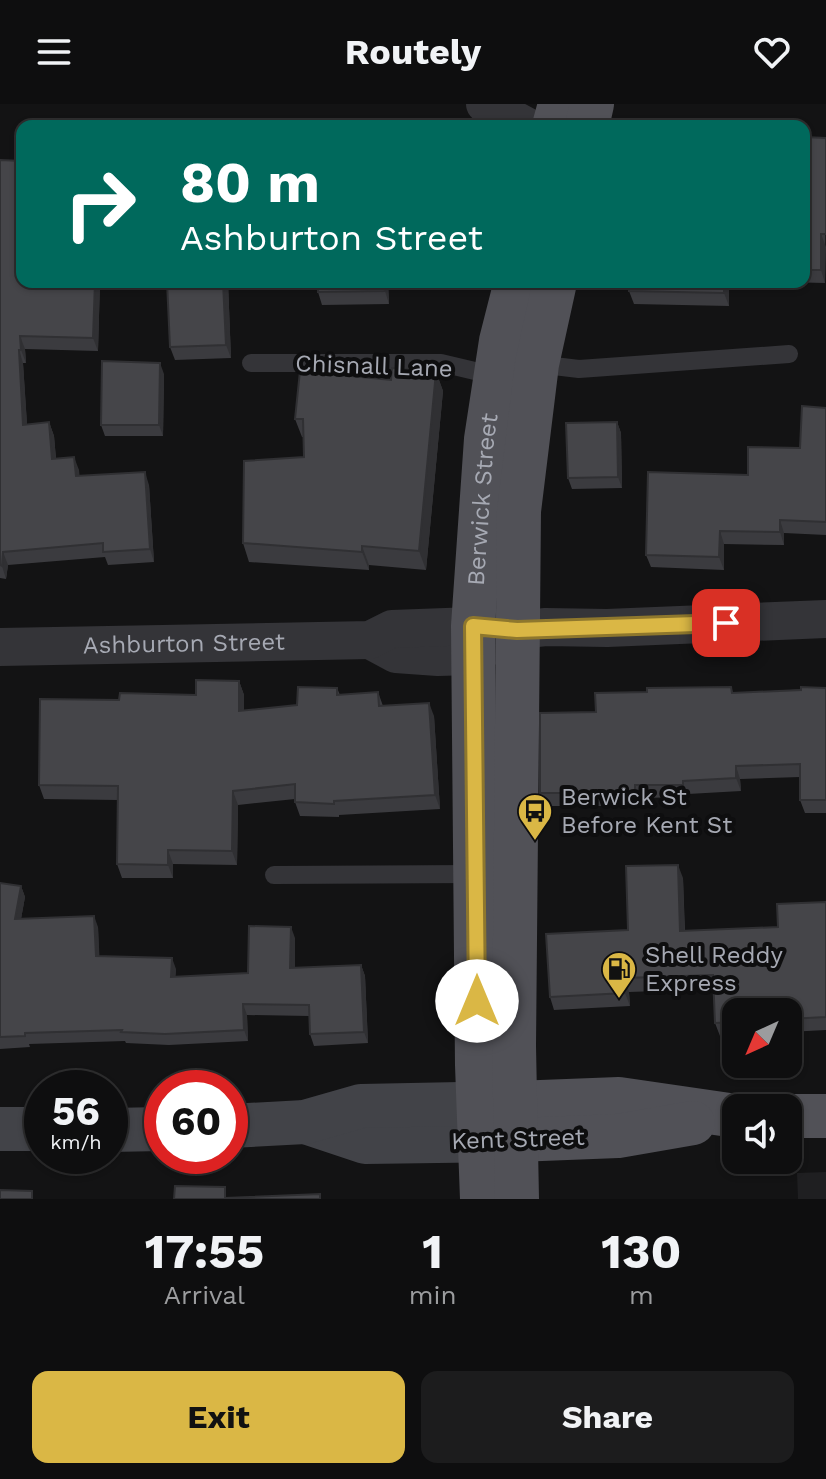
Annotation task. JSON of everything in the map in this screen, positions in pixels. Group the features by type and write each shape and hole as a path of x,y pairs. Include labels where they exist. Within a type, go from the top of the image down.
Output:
{"main road":[{"name":"Berwick Street","path":"514,288 501,341 486,439 473,641 476,874 497,1122 517,1199"},
{"name":"Berwick Street","path":"482,1199 497,1122 519,511 537,364 554,288"},
{"name":"Kent Street","path":"248,1125 305,1122 365,1142 619,1099 722,1114"},
{"path":"802,1116 826,1116"},
{"path":"0,1129 24,1129"}],"street":[{"path":"485,104 515,120"},
{"name":"Ashburton Street","path":"0,647 370,640 396,654 438,657 473,641 517,630 826,619"}],"lane":[{"path":"537,364 579,369 789,354"},
{"name":"Chisnall Lane","path":"251,363 441,363 496,376"},
{"path":"274,875 476,874"}],"shaded area":[{"path":"826,1172 826,1199 798,1199 797,1174"}],"building":[{"path":"810,137 826,138 826,234 821,234 821,270 810,270"},
{"path":"0,160 16,161 16,288 95,288 93,338 20,336 23,425 49,422 52,459 74,457 76,476 145,472 150,549 103,552 103,543 3,552 0,565"},
{"path":"167,288 223,288 226,345 170,347"},
{"path":"318,288 385,288 385,291 318,292"},
{"path":"629,288 724,288 724,293 629,291"},
{"path":"102,361 160,363 159,425 101,425"},
{"path":"392,368 436,372 419,551 362,546 362,552 243,543 244,461 304,457 303,419 295,419 300,371 391,380"},
{"path":"802,406 826,408 826,522 780,520 780,532 720,531 719,557 646,555 648,472 748,475 748,447 800,448"},
{"path":"617,422 618,477 568,478 566,423"},
{"path":"196,680 239,681 239,711 297,705 298,687 337,688 337,695 378,692 379,706 429,703 435,795 334,801 334,804 295,802 295,784 233,791 232,851 168,850 168,865 117,864 118,786 39,785 40,699 119,700 120,693 196,695"},
{"path":"731,687 732,693 826,688 826,800 800,800 800,764 736,766 736,778 683,781 683,785 635,785 635,793 540,793 540,713 596,712 595,693 647,692 647,688"},
{"path":"678,865 680,931 778,927 777,904 826,902 826,1017 802,1018 802,998 722,998 722,1023 715,1023 713,975 625,978 625,993 550,997 546,934 628,930 626,866"},
{"path":"0,883 21,886 15,919 94,916 96,956 172,958 171,977 248,973 249,926 291,927 290,968 361,965 364,1032 310,1034 309,1005 243,1004 244,1030 165,1034 122,1030 25,1033 25,1036 0,1037"},
{"path":"175,1186 225,1187 225,1198 320,1194 320,1199 174,1199"},
{"path":"0,1190 32,1191 32,1199 0,1199"}],"place":[{"name":"Berwick St Before Kent St","path":"535,842"},
{"name":"Shell Reddy Express","path":"619,1000"}],"route":[{"path":"477,1001 473,626 517,630 726,623"}]}
